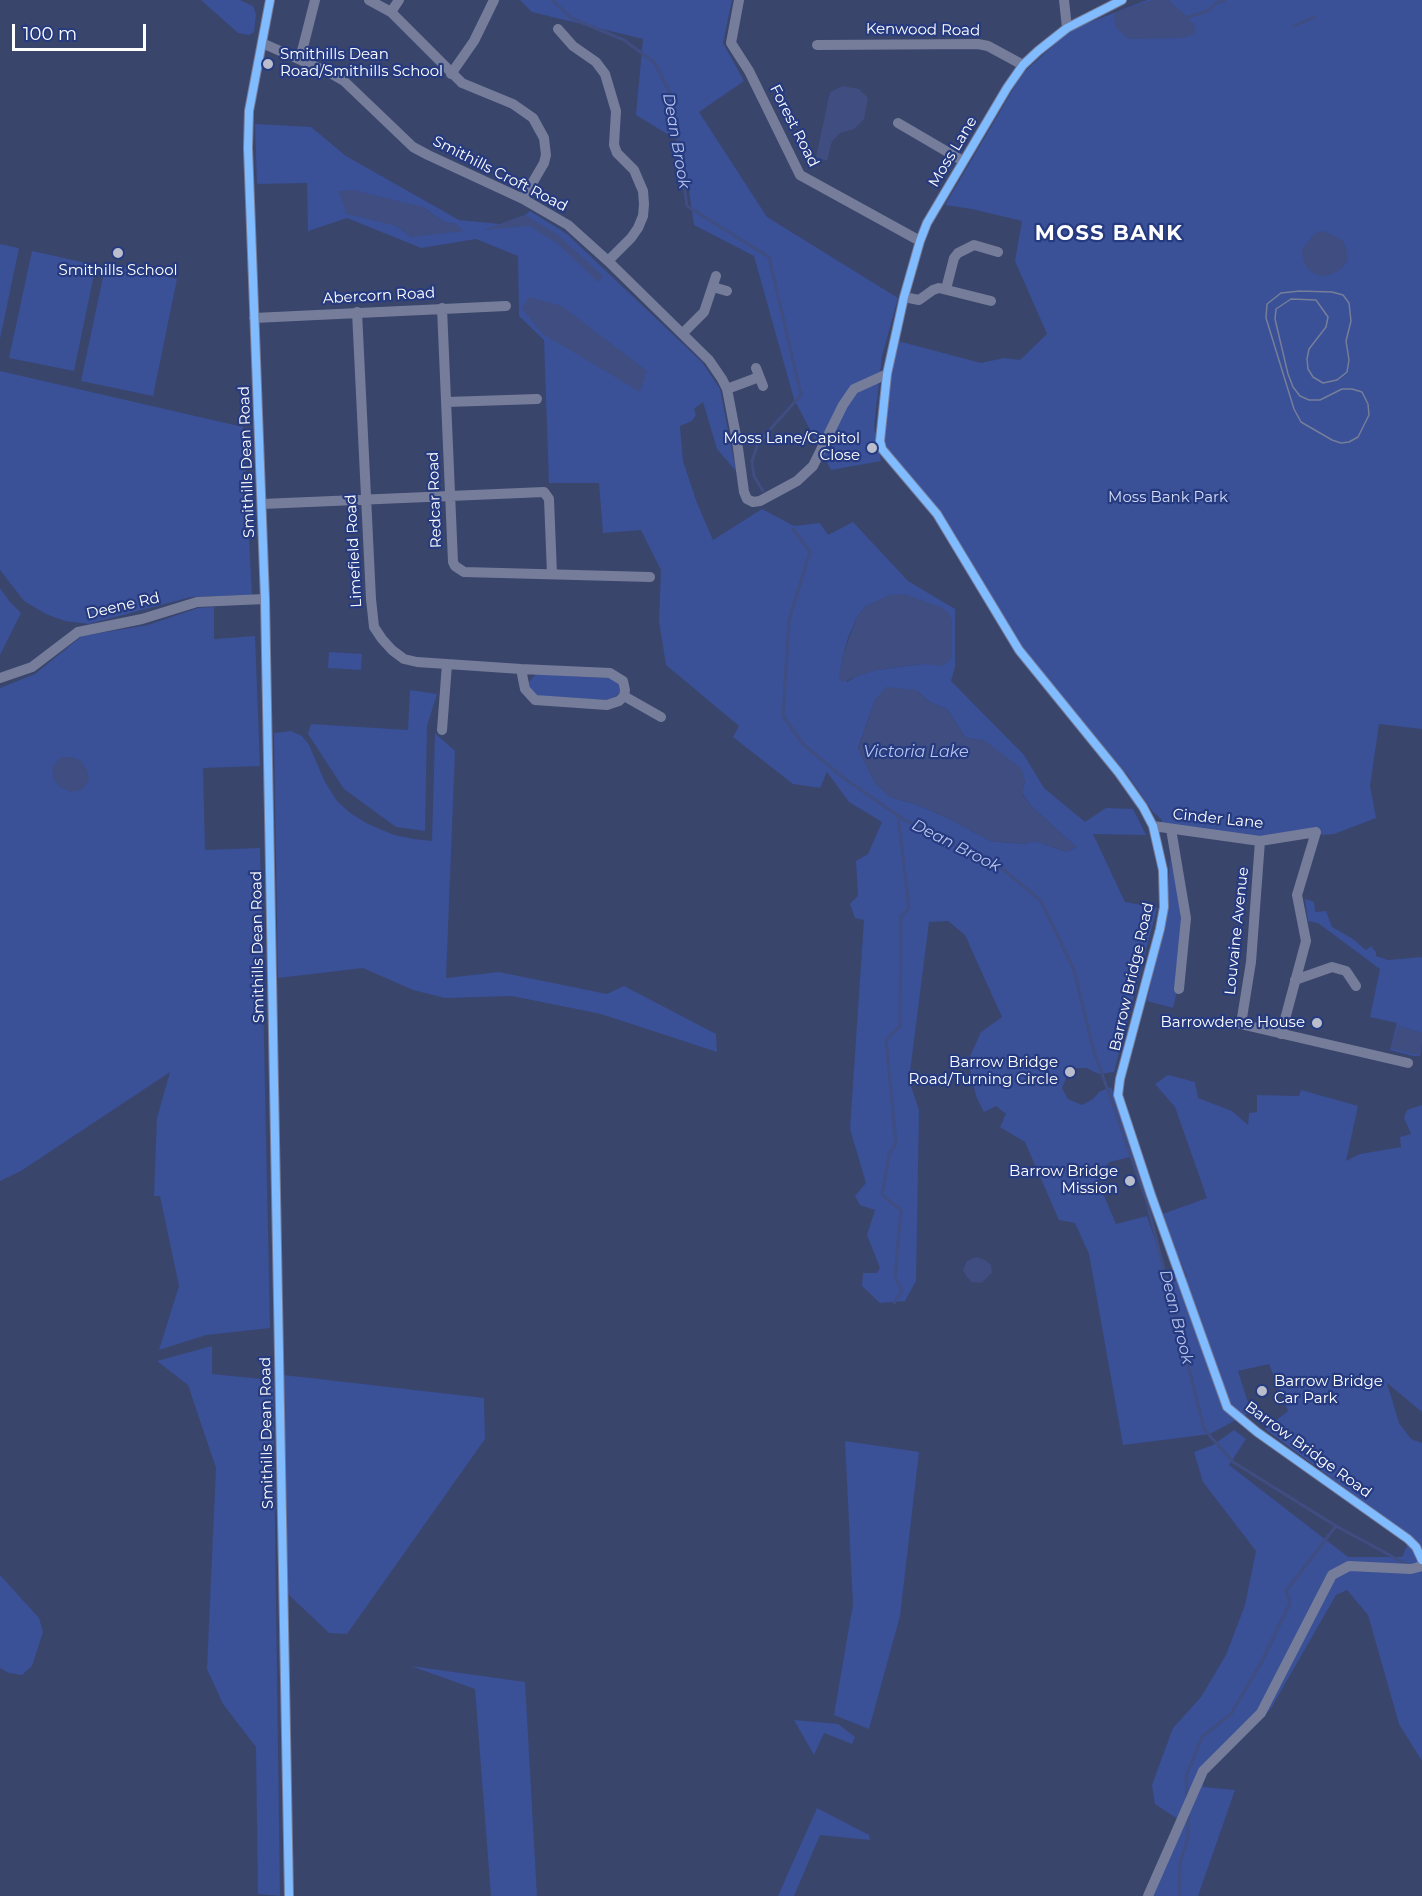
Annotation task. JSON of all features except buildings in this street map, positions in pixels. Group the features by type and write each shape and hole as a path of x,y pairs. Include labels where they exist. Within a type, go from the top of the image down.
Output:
{"street":[{"name":"Smithills Dean Road","path":"270,0 249,111 248,148 266,599 289,1896"},
{"path":"300,59 315,0"},
{"path":"369,0 391,12 462,83 524,111 539,127 544,138 546,155 544,163 523,199"},
{"path":"391,12 399,0"},
{"path":"451,74 470,48 494,0"},
{"name":"Forest Road","path":"739,0 731,43 749,71 800,175 920,241"},
{"path":"1064,0 1066,28"},
{"name":"Moss Lane","path":"887,374 904,297 927,223 1007,88 1023,65 1066,28 1122,0"},
{"path":"484,20 495,26"},
{"path":"562,31 573,46 596,62 605,74 616,111 614,146 617,153 634,170 642,191 643,216 638,228 608,261"},
{"name":"Smithills Croft Road","path":"262,43 328,71 344,81 400,136 420,151 523,199 568,225 608,261 709,360 727,389 747,499 753,502 760,501 797,481 813,466 843,405 854,389 887,374"},
{"name":"Kenwood Road","path":"817,45 978,44 988,46 1023,65"},
{"path":"897,123 963,161"},
{"path":"946,289 954,258 958,253 975,246 998,252"},
{"path":"683,333 704,312 714,282 727,291"},
{"path":"904,297 919,300 933,290 946,289 991,301"},
{"name":"Abercorn Road","path":"254,318 506,306"},
{"name":"Redcar Road","path":"442,308 453,562 459,570 464,572 650,577"},
{"name":"Limefield Road","path":"357,312 371,611 374,627 386,644 404,659 417,662 610,673 623,681 624,696 660,717"},
{"name":"Barrow Bridge Road","path":"887,374 880,441 882,449 937,514 1019,650 1119,773 1143,807 1153,826 1163,870 1164,908 1120,1079 1118,1095 1150,1195 1227,1407 1408,1539 1416,1547 1422,1562 1419,1567 1411,1569 1349,1566 1330,1578 1261,1713 1203,1771 1148,1896"},
{"path":"727,389 759,377"},
{"path":"447,402 537,399"},
{"path":"262,504 544,492 549,499 552,574"},
{"name":"Deene Rd","path":"0,678 32,667 78,632 142,619 197,602 266,599"},
{"path":"442,730 447,664"},
{"path":"520,669 525,689 535,700 607,705 619,701 624,696"},
{"name":"Cinder Lane","path":"1153,826 1260,841 1316,832 1297,895 1306,936 1295,980"},
{"path":"1171,828 1186,918 1179,989"},
{"name":"Louvaine Avenue","path":"1260,841 1251,962 1237,1024 1281,1034"},
{"path":"1356,986 1346,971 1332,967 1295,980 1281,1034 1408,1063"}],"green space":[{"path":"201,0 240,0 253,6 256,14 254,32 249,35 238,33"},
{"path":"520,0 732,0 723,43 744,81 699,112 767,217 898,298 882,356 874,426 881,461 831,470 794,399 754,256 694,225 682,143 636,115 643,39 532,12"},
{"name":"Moss Bank Park","path":"1147,0 1422,0 1422,729 1379,724 1370,786 1376,818 1334,834 1321,835 1315,827 1260,841 1162,828 1162,820 1153,812 1129,777 1023,649 937,514 882,449 887,374 898,341 981,363 1004,358 1020,360 1047,334 1015,261 1022,221 945,205 1022,74 1070,30"},
{"path":"255,124 311,127 346,156 459,220 500,224 530,211 567,234 702,362 720,389 736,471 717,449 703,402 694,409 696,415 692,421 680,426 683,461 697,503 713,540 762,509 794,526 820,523 828,535 853,522 908,581 955,609 955,667 951,681 1024,755 1044,788 1085,822 1106,808 1133,809 1146,835 1093,834 1125,902 1157,908 1114,1072 1099,1074 1086,1068 1075,1068 1067,1076 1062,1088 1068,1099 1082,1105 1093,1099 1099,1092 1111,1087 1134,1156 1110,1162 1098,1174 1099,1184 1116,1224 1147,1216 1170,1283 1187,1277 1160,1215 1207,1198 1175,1107 1155,1084 1168,1075 1195,1082 1198,1098 1232,1111 1248,1125 1249,1113 1257,1112 1257,1095 1299,1096 1301,1090 1358,1106 1346,1161 1360,1154 1401,1147 1400,1137 1411,1134 1404,1118 1407,1110 1422,1105 1422,1412 1387,1383 1399,1423 1411,1439 1422,1443 1422,1761 1399,1724 1368,1615 1347,1590 1336,1595 1270,1710 1205,1763 1203,1787 1235,1790 1198,1896 1153,1896 1184,1823 1155,1804 1152,1785 1173,1728 1201,1697 1226,1655 1245,1605 1256,1551 1203,1482 1194,1452 1213,1445 1234,1430 1246,1439 1229,1465 1348,1557 1402,1557 1411,1537 1265,1429 1288,1411 1269,1364 1238,1371 1251,1412 1210,1434 1123,1445 1089,1254 1075,1223 1059,1220 1025,1142 1000,1127 1006,1114 996,1106 984,1112 976,1096 968,1061 981,1032 1002,1017 965,935 948,921 929,922 909,1080 919,1110 916,1281 905,1301 880,1303 862,1286 863,1273 877,1273 880,1268 867,1235 875,1210 860,1205 855,1196 866,1183 850,1129 864,920 855,918 850,904 858,896 856,861 868,854 882,822 849,802 827,772 820,788 793,784 733,737 739,726 666,665 659,621 661,570 641,530 603,533 599,483 549,483 544,340 519,316 518,256 476,239 421,248 347,218 308,231 307,183 257,184","holes":["423,207 444,222 456,224 412,237 396,226","874,602 952,621 952,657 876,670 859,675 847,682 842,658 857,617 865,607","916,690 930,702 947,709 966,738 985,741 1025,780 1022,793 1031,806 1076,847 1067,852 1035,841 1024,844 990,841 950,819 915,804 890,797 875,783 858,748 875,700"]},
{"path":"0,244 19,248 0,339"},
{"path":"32,251 96,265 74,371 9,358"},
{"path":"106,263 177,279 153,396 81,381"},
{"path":"0,371 243,427 252,595 191,597 89,624 65,621 46,614 24,601 0,570"},
{"path":"0,588 21,613 0,655"},
{"path":"214,607 214,639 255,636 260,766 203,768 205,850 260,848 270,1328 206,1335 159,1350 179,1286 160,1196 154,1196 157,1118 170,1072 21,1171 0,1181 0,688 35,674 82,636 148,625 198,608"},
{"path":"329,652 362,654 361,670 328,668"},
{"path":"536,674 610,678 618,681 620,692 612,700 537,697 530,692 528,683"},
{"path":"410,690 437,694 427,726 425,831 396,827 344,789 308,734 311,724 408,730"},
{"path":"291,731 302,736 309,745 325,782 337,801 349,812 366,823 394,835 414,839 432,841 435,733 455,751 446,978 499,972 607,994 624,986 716,1034 717,1052 601,1014 512,996 445,998 413,990 363,968 278,978 274,733"},
{"path":"1170,858 1179,899 1182,933 1177,991 1173,1008 1147,1001 1167,910"},
{"path":"1305,899 1314,902 1315,912 1326,911 1332,927 1353,939 1366,950 1372,946 1376,956 1388,960 1422,957 1422,1033 1398,1026 1418,1055 1422,1043 1420,1056 1390,1050 1397,1023 1370,1017 1380,969 1318,923 1308,921"},
{"path":"212,1346 212,1374 273,1380 280,1896 258,1894 256,1747 223,1704 207,1669 216,1468 188,1385 157,1361"},
{"path":"284,1375 484,1398 485,1439 347,1634 329,1633 288,1594"},
{"path":"845,1441 919,1452 900,1616 869,1729 834,1715 853,1604"},
{"path":"0,1575 39,1618 43,1632 32,1666 22,1675 9,1673 0,1668"},
{"path":"411,1666 525,1682 537,1896 491,1896 475,1689"},
{"path":"794,1720 838,1724 855,1737 852,1744 824,1733 814,1755"},
{"path":"817,1808 869,1835 870,1840 820,1835 794,1896 778,1896"}],"water":[{"path":"1153,0 1168,0 1188,17 1196,28 1195,34 1183,38 1129,39 1116,28 1114,13"},
{"path":"843,86 859,89 868,98 864,119 854,129 840,133 832,141 827,161 816,157 830,92"},
{"path":"353,190 423,207 444,222 456,224 464,231 412,237 396,226 347,214 338,191"},
{"path":"525,215 557,234 603,276 598,282 558,244 529,226 483,230"},
{"path":"1324,231 1342,240 1347,250 1348,260 1333,274 1324,276 1314,274 1307,268 1303,260 1302,249 1315,233"},
{"path":"529,297 562,306 647,371 640,392 543,334 522,309"},
{"path":"904,594 943,608 949,614 952,621 952,657 941,666 921,664 876,670 842,682 839,678 842,658 857,617 865,607 874,602 889,595"},
{"name":"Victoria Lake","path":"886,687 916,690 930,702 947,709 966,738 985,741 1021,768 1025,780 1022,794 1031,806 1076,847 1067,852 1035,841 1024,844 990,841 950,819 915,804 890,797 875,783 858,749 875,700"},
{"path":"61,757 80,760 87,770 89,780 82,790 71,792 60,787 54,780 52,768"},
{"path":"1398,1026 1422,1033 1418,1055 1391,1048"},
{"path":"976,1257 991,1265 992,1273 981,1283 972,1282 963,1270 967,1261"}],"waterway":[{"name":"Dean Brook","path":"552,0 571,18 624,40 655,63 672,97 687,206 769,257 801,395 758,443 752,461 754,476 763,491"},
{"path":"1188,17 1208,11 1216,3 1224,1"},
{"path":"1294,26 1314,17"},
{"name":"Dean Brook","path":"793,529 810,552 789,620 783,716 804,745 845,779 903,819 1004,870 1041,901 1074,970 1093,1048 1147,1202 1204,1429 1233,1462 1336,1526 1408,1565"},
{"path":"894,1303 902,1291 895,1276 901,1210 882,1195 889,1154 896,1144 886,1040 900,1026 901,917 909,908 898,816"},
{"path":"1187,1796 1186,1776 1202,1737 1231,1714 1261,1663 1290,1603 1286,1591 1336,1526"},
{"path":"1179,1896 1180,1863 1188,1838 1188,1815"}],"tram line":[{"path":"1300,291 1332,292 1343,295 1349,303 1351,321 1346,341 1349,360 1347,372 1337,380 1323,383 1313,377 1308,369 1309,349 1326,327 1328,317 1316,300 1291,299 1276,309 1275,319 1288,374 1293,387 1300,396 1309,400 1320,400 1342,389 1362,392 1368,404 1369,415 1358,437 1349,442 1341,443 1332,440 1301,422 1294,409 1266,318 1267,304 1281,293 1300,291"}],"cycle path":[{"path":"270,0 249,111 248,148 265,599 289,1896"},
{"path":"1122,0 1067,28 1023,65 927,223 904,297 887,374 880,441 882,449 937,514 1019,650 1119,773 1143,807 1153,826 1163,870 1164,907 1120,1079 1118,1095 1151,1195 1227,1407 1257,1432 1408,1539 1416,1547 1422,1560"}],"place":[{"name":"Smithills Dean Road/Smithills School","path":"268,64"},
{"name":"Smithills School","path":"118,253"},
{"name":"Moss Lane/Capitol Close","path":"872,448"},
{"name":"Barrowdene House","path":"1317,1023"},
{"name":"Barrow Bridge Road/Turning Circle","path":"1070,1072"},
{"name":"Barrow Bridge Mission","path":"1130,1181"},
{"name":"Barrow Bridge Car Park","path":"1262,1391"}],"district":[{"name":"MOSS BANK","path":"1109,234"}]}
